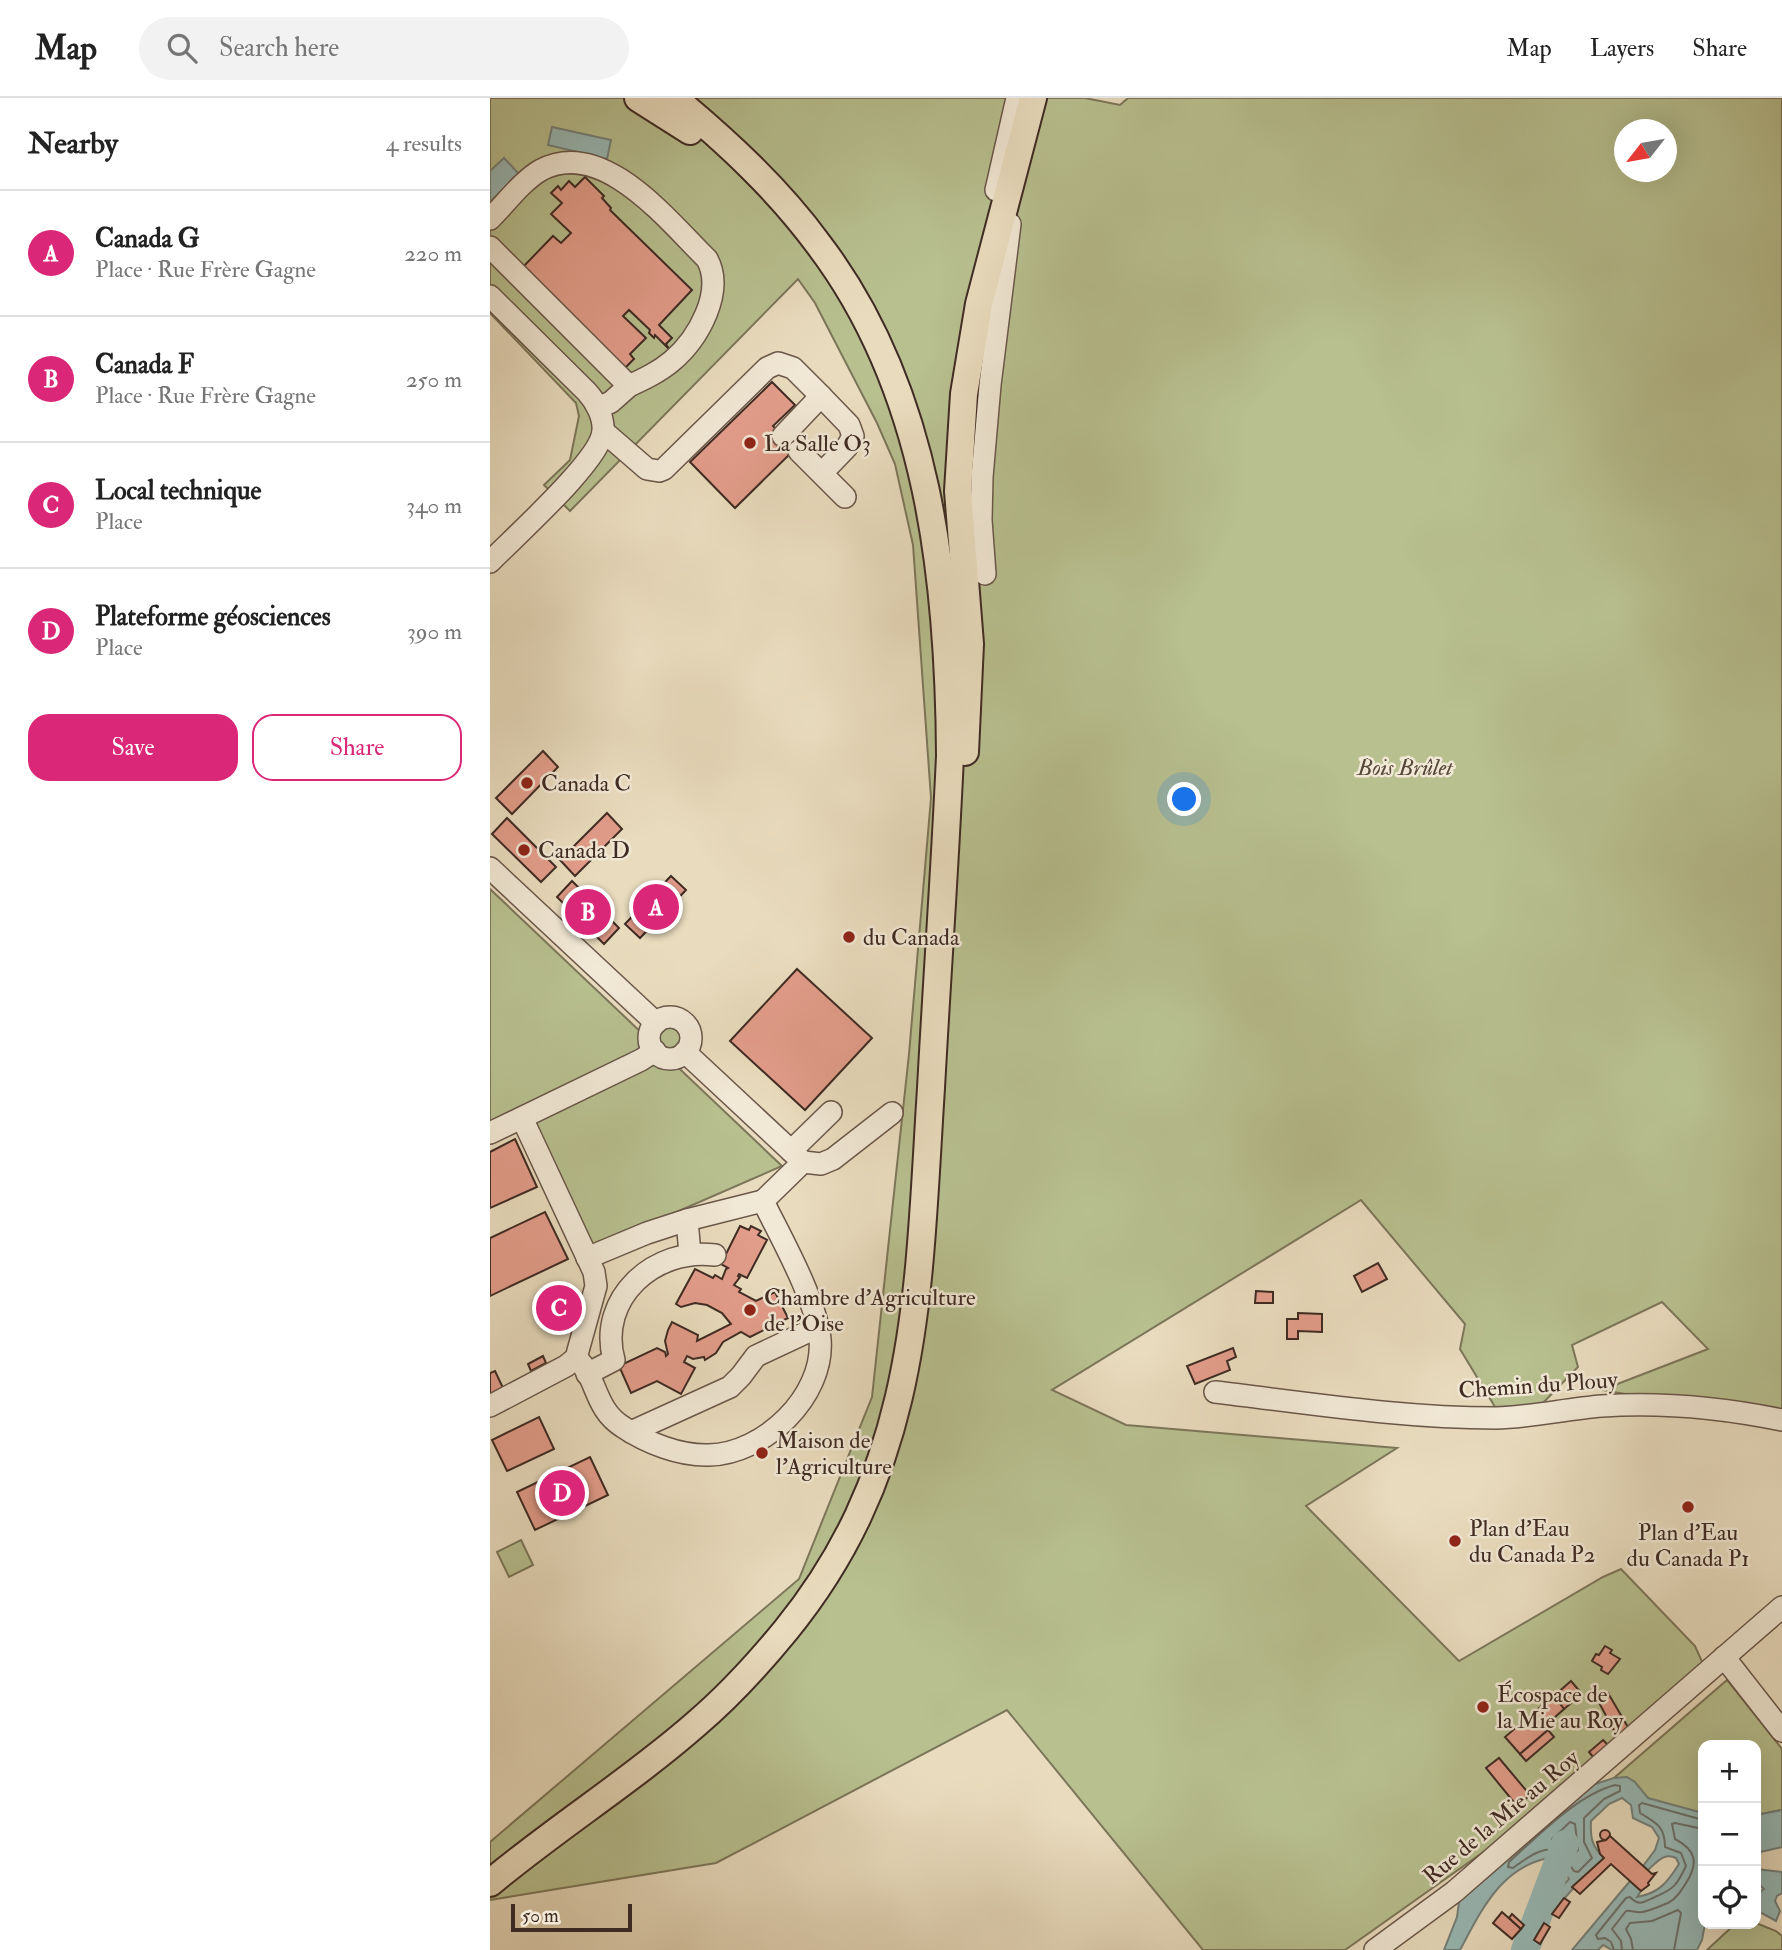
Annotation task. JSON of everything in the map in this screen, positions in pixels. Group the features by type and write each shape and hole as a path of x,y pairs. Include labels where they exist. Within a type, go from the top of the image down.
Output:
{"main road":[{"path":"638,98 686,128 730,163 770,199 835,267"},
{"path":"490,1883 698,1722 747,1674 785,1631 835,1562 863,1508 884,1455 904,1383 915,1311 949,772 948,663 934,541 911,429 884,356 835,267 798,217 768,184 674,98"},
{"path":"697,98 768,164 819,222 865,288 905,367 934,456 951,543 962,652 965,747"},
{"path":"490,1903 578,1832 678,1757 750,1693 792,1646 823,1606 864,1538 886,1492 914,1405 928,1318 937,1207 970,644 959,526 958,459 970,349 999,258 1032,98"}],"street":[{"path":"985,574 981,484 999,258 986,241 1017,98"},
{"path":"490,219 541,171 565,164 586,165 627,182 707,259 713,273 712,291 706,311 681,353 668,364 629,386 611,402 598,408"},
{"path":"490,247 629,386"},
{"path":"490,296 587,392 598,408 603,431 596,450 582,468 490,562"},
{"path":"603,431 647,469 659,471 670,465 772,364 788,365 849,425 853,436 847,447 822,474"},
{"path":"783,436 821,396"},
{"path":"799,451 845,496"},
{"path":"490,868 656,1023"},
{"path":"669,1017 680,1019 686,1024 691,1038 685,1052 679,1057 668,1058 655,1051 650,1036 656,1023 669,1017"},
{"path":"490,1133 646,1058 655,1051"},
{"path":"685,1052 797,1157 821,1164 833,1159 892,1113"},
{"path":"587,1258 687,1220 763,1201 831,1112"},
{"path":"522,1118 594,1272 596,1286 581,1366 603,1408 614,1421 650,1441 698,1455 719,1455 751,1444 779,1424 807,1390 818,1359 818,1327 804,1287 763,1201"},
{"path":"687,1220 690,1254"},
{"path":"490,1406 566,1366 614,1360 610,1342 612,1322 630,1286 660,1263 690,1254 715,1255"},
{"path":"631,1432 730,1387 756,1356 818,1327"},
{"name":"Chemin du Plouy","path":"1214,1392 1440,1417 1511,1417 1580,1408 1655,1405 1730,1411 1782,1420"},
{"name":"Rue de la Mie au Roy","path":"1375,1950 1454,1892 1782,1607"},
{"path":"1724,1657 1782,1731"}],"green space":[{"name":"Bois Brûlet","path":"490,98 1085,98 1120,105 1128,98 1782,98 1782,1421 1602,1390 1708,1349 1662,1302 1572,1345 1578,1367 1540,1406 1495,1407 1460,1349 1465,1324 1361,1200 1052,1390 1126,1425 1397,1448 1306,1506 1459,1661 1621,1569 1695,1646 1704,1666 1489,1848 1345,1950 1203,1950 1007,1710 716,1863 490,1900 490,1842 799,1579 872,1397 909,1054 931,798 913,545 895,464 877,423 815,303 798,279 570,511 544,485 570,460 579,416 576,403 490,313"},
{"path":"490,889 782,1166 594,1248 525,1107 490,1123"},
{"path":"670,1027 678,1030 681,1038 678,1046 670,1049 662,1046 659,1038 662,1030"},
{"path":"521,1540 533,1565 509,1577 497,1552"},
{"path":"1727,1680 1782,1749 1782,1810 1761,1814 1761,1740 1698,1740 1698,1812 1656,1802 1632,1782 1614,1778"},
{"path":"1761,1925 1782,1936 1782,1950 1707,1950 1730,1929 1761,1929"}],"water":[{"path":"552,127 611,140 607,159 548,145"},
{"path":"504,158 519,174 490,202 490,171"},
{"path":"1627,1777 1635,1782 1648,1798 1698,1812 1698,1929 1704,1929 1697,1950 1612,1950 1603,1945 1598,1950 1572,1950 1630,1881 1641,1891 1637,1897 1651,1893 1662,1886 1679,1864 1676,1858 1668,1856 1648,1870 1643,1866 1655,1850 1659,1838 1652,1827 1633,1818 1631,1805 1622,1798 1609,1804 1591,1821 1593,1841 1604,1858 1562,1901 1528,1950 1512,1950 1535,1914 1569,1879 1555,1857 1521,1868 1508,1878 1486,1904 1460,1950 1444,1950 1457,1917 1460,1895 1592,1785"},
{"path":"1782,1810 1782,1847 1761,1852 1761,1814"},
{"path":"1761,1870 1782,1872 1782,1893 1775,1901 1780,1911 1776,1921 1761,1913 1761,1891 1764,1889 1761,1886"}],"building":[{"path":"585,177 604,196 602,198 610,210 692,290 659,325 672,338 666,344 669,349 655,335 654,338 649,333 650,330 629,310 623,316 646,338 630,354 634,359 625,368 521,269 553,236 561,243 571,233 551,214 562,203 551,193 558,186 561,190 569,181 575,187"},
{"name":"La Salle O3","path":"772,382 795,405 773,426 795,449 735,508 690,462"},
{"name":"Canada C","path":"543,751 558,767 512,814 496,798"},
{"path":"607,813 622,829 575,876 560,860"},
{"name":"Canada D","path":"507,818 556,867 541,882 492,834"},
{"path":"671,876 686,890 640,938 625,924"},
{"path":"572,881 619,928 604,944 557,897"},
{"path":"797,969 872,1038 805,1110 730,1041"},
{"path":"515,1139 537,1187 490,1208 490,1152"},
{"path":"545,1212 568,1259 490,1296 490,1238"},
{"name":"Chambre d'Agriculture de l'Oise","path":"740,1226 749,1230 751,1226 761,1231 758,1235 767,1240 747,1278 739,1274 740,1277 734,1285 741,1289 739,1292 756,1301 775,1292 788,1318 750,1337 741,1332 723,1342 716,1353 705,1360 704,1357 693,1359 687,1356 684,1362 695,1368 681,1394 657,1381 631,1393 619,1366 657,1348 665,1352 666,1356 668,1354 665,1341 672,1322 698,1335 697,1341 731,1324 722,1313 707,1305 695,1303 681,1307 676,1304 695,1269 713,1278 715,1275 722,1279 728,1268 721,1264"},
{"path":"1378,1263 1387,1279 1362,1292 1354,1276"},
{"path":"1256,1291 1273,1292 1273,1303 1255,1303"},
{"path":"552,1293 573,1301 565,1322 544,1315"},
{"path":"1298,1313 1322,1314 1322,1332 1298,1331 1298,1339 1287,1339 1287,1319 1298,1319"},
{"path":"1233,1348 1236,1357 1227,1361 1230,1370 1195,1384 1187,1366"},
{"path":"543,1356 546,1363 531,1371 528,1364"},
{"path":"495,1371 503,1388 490,1394 490,1373"},
{"path":"539,1417 554,1449 507,1471 492,1440"},
{"path":"590,1457 608,1495 535,1530 517,1492"},
{"path":"1605,1646 1620,1659 1608,1674 1592,1661"},
{"path":"1571,1681 1582,1694 1564,1709 1554,1696"},
{"path":"1608,1693 1629,1729 1617,1736 1597,1699"},
{"path":"1554,1696 1564,1709 1545,1726 1533,1713"},
{"path":"1533,1713 1548,1730 1520,1754 1505,1737"},
{"path":"1548,1730 1554,1737 1526,1761 1520,1754"},
{"path":"1603,1740 1608,1745 1594,1758 1589,1752"},
{"path":"1499,1758 1530,1795 1517,1806 1486,1768"},
{"path":"1605,1830 1609,1831 1609,1839 1605,1840 1601,1839 1600,1835 1601,1831"},
{"path":"1610,1836 1652,1874 1656,1873 1649,1885 1641,1891 1611,1864 1580,1894 1572,1887 1604,1858 1597,1842"},
{"path":"1564,1898 1570,1902 1559,1918 1552,1914"},
{"path":"1502,1912 1521,1929 1512,1939 1493,1923"},
{"path":"1512,1914 1524,1925 1521,1929 1509,1918"},
{"path":"1544,1923 1550,1927 1540,1944 1534,1940"}],"waterway":[{"path":"1525,1950 1565,1844"}],"place":[{"name":"La Salle O3","path":"750,443"},
{"name":"Canada C","path":"527,783"},
{"name":"Canada D","path":"524,850"},
{"name":"Canada G","path":"656,907"},
{"name":"Canada F","path":"588,912"},
{"name":"du Canada","path":"849,937"},
{"name":"Local technique","path":"559,1308"},
{"name":"Chambre d'Agriculture de l'Oise","path":"750,1310"},
{"name":"Maison de l'Agriculture","path":"762,1453"},
{"name":"Plateforme géosciences","path":"562,1493"},
{"name":"Plan d'Eau du Canada P1","path":"1688,1507"},
{"name":"Plan d'Eau du Canada P2","path":"1455,1541"},
{"name":"Écospace de la Mie au Roy","path":"1483,1707"}]}
